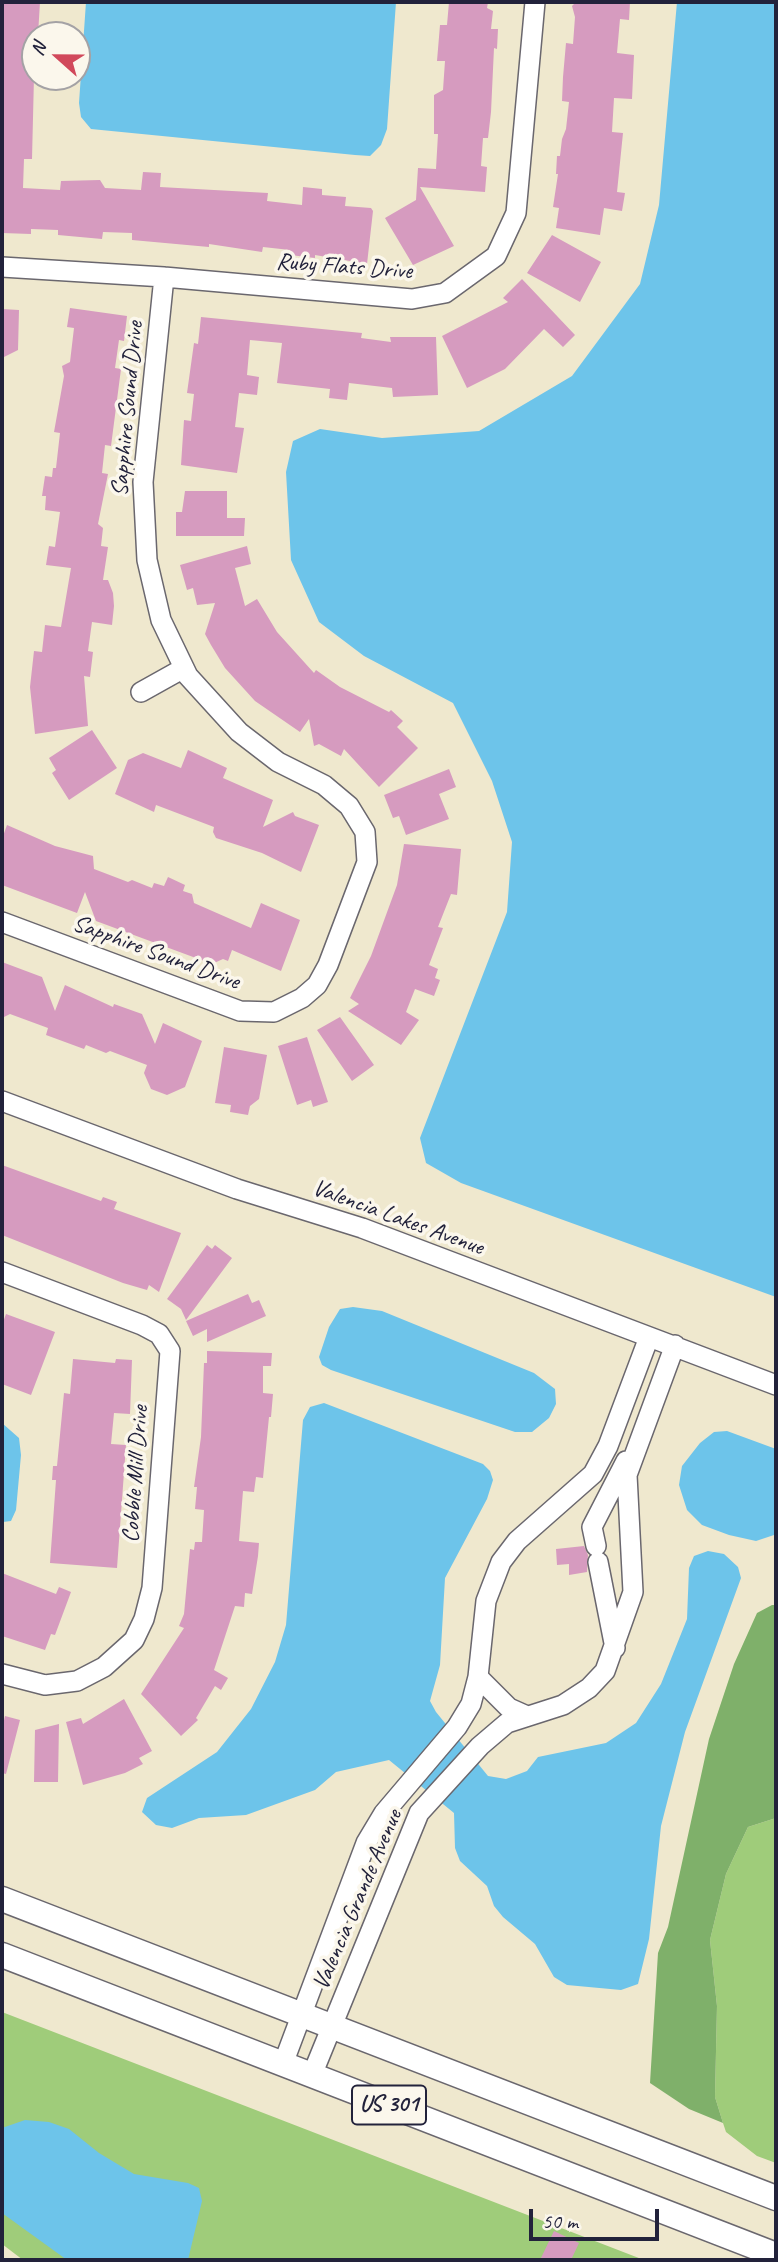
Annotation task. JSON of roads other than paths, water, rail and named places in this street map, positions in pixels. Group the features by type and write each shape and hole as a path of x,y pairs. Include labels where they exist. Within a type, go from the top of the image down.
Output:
{"main road":[{"name":"US 301","path":"2,1899 776,2199"},
{"name":"US 301","path":"2,1955 776,2255"}],"street":[{"name":"Ruby Flats Drive","path":"2,267 164,277 412,299 444,293 496,256 516,213 535,2"},
{"name":"Sapphire Sound Drive","path":"2,922 240,1011 274,1012 303,998 317,985 328,965 367,862 365,832 359,819 338,795 278,762 239,732 184,668 161,620 150,572 143,482 164,277"},
{"path":"141,692 184,668"},
{"name":"Valencia Lakes Avenue","path":"2,1101 237,1189 362,1228 776,1385"},
{"name":"Cobble Mill Drive","path":"2,1272 142,1325 159,1334 170,1351 152,1588 134,1640 104,1667 76,1681 45,1685 2,1674"},
{"name":"Valencia Grande Avenue","path":"283,2064 366,1843 400,1794 457,1727 471,1704 478,1677 486,1601 501,1562 517,1541 593,1474 608,1446 649,1337"},
{"name":"Valencia Grande Avenue","path":"312,2075 419,1813 480,1746 507,1723 563,1705 589,1688 605,1671 633,1592 627,1475 675,1345"},
{"path":"614,1648 592,1527 640,1435"},
{"path":"478,1677 509,1708 527,1717"}],"water":[{"path":"86,2 396,2 387,129 381,145 370,156 91,129 81,117 79,103 80,91 91,91 91,21 85,21"},
{"path":"677,2 776,2 776,1297 461,1183 426,1163 420,1138 507,912 512,842 492,781 453,703 364,656 319,622 291,560 286,472 293,441 320,429 382,438 479,431 572,376 640,284 659,205"},
{"path":"353,1307 382,1311 534,1373 555,1389 556,1404 549,1418 532,1432 515,1432 322,1365 319,1357 329,1327 340,1309"},
{"path":"324,1403 483,1464 490,1471 493,1480 487,1499 445,1578 440,1665 430,1701 488,1776 506,1779 527,1771 538,1757 606,1743 636,1723 661,1684 687,1619 689,1568 694,1556 708,1551 724,1554 738,1567 741,1578 685,1732 661,1826 649,1939 638,1984 621,1990 567,1985 554,1977 535,1944 503,1917 494,1906 487,1886 460,1861 455,1848 454,1813 389,1760 336,1772 315,1790 246,1815 199,1818 172,1828 156,1825 142,1812 147,1798 217,1752 251,1709 275,1662 286,1625 303,1420 310,1407"},
{"path":"2,1423 19,1438 21,1455 16,1510 11,1521 3,1522"},
{"path":"727,1431 776,1449 774,1535 756,1541 729,1535 702,1525 687,1510 679,1485 682,1466 700,1443 714,1432"},
{"path":"25,2120 49,2122 69,2129 99,2153 134,2174 188,2183 199,2188 202,2201 188,2260 67,2260 2,2213 2,2128"}]}
